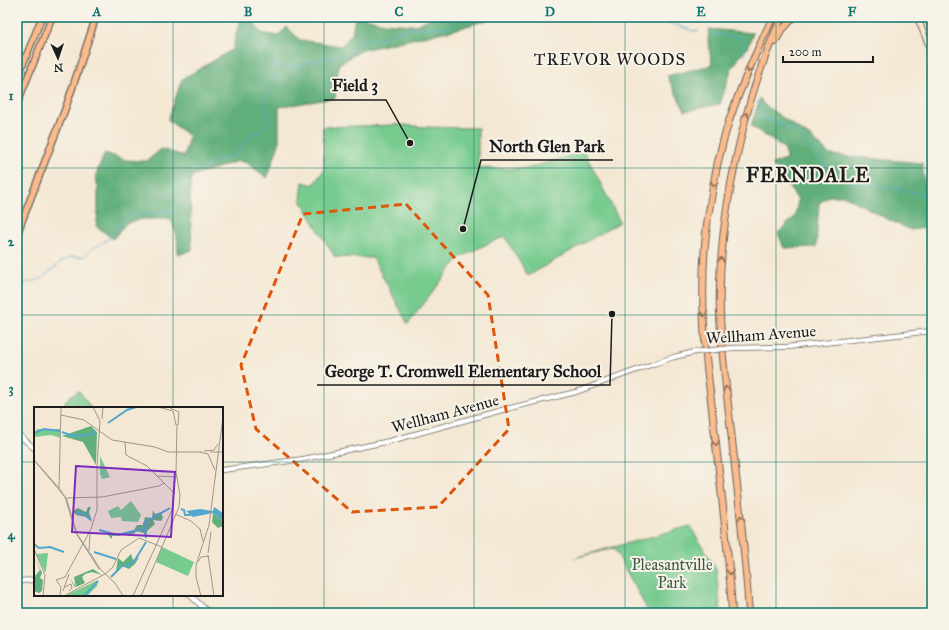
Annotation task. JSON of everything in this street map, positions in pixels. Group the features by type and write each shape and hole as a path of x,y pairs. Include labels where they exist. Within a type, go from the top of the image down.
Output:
{"highway":[{"path":"732,613 727,544 706,358 704,263 710,206 724,136 735,105 772,17"},
{"path":"749,613 744,544 723,358 720,282 729,187 745,118 760,72 782,17"},
{"path":"760,72 780,33 794,17"}],"main road":[{"path":"17,79 42,17"},
{"path":"17,104 52,17"},
{"path":"17,234 67,104 96,17"},
{"path":"917,17 932,53"}],"street":[{"name":"Wellham Avenue","path":"223,470 304,459 390,441 576,392 662,361 695,352 733,348 787,347 932,331"},
{"path":"17,433 34,448"},
{"path":"17,581 34,580"},
{"path":"191,596 209,613"}],"highlighted area":[{"path":"406,204 488,295 509,429 438,507 352,512 256,429 241,365 303,214"}],"green space":[{"path":"241,17 252,17 261,33 278,36 287,27 300,40 341,46 352,34 355,17 361,17 384,23 415,25 433,17 497,17 457,29 362,50 341,63 339,62 335,98 279,107 279,144 267,178 247,163 238,161 192,176 190,195 192,250 178,255 177,236 171,219 142,219 126,223 113,239 96,226 98,213 98,186 95,177 105,153 125,160 147,161 161,149 184,156 189,136 168,120 182,79 233,49"},
{"path":"709,29 753,33 748,48 741,55 731,70 720,104 685,111 667,76 712,65 708,41"},
{"path":"760,98 763,104 812,138 830,155 922,163 925,187 932,190 932,227 911,230 845,196 829,196 819,203 816,247 784,248 778,233 795,216 798,200 772,164 786,160 785,149 751,126"},
{"path":"394,124 424,127 478,128 478,167 496,169 529,168 584,151 620,222 528,276 505,237 493,241 459,258 408,324 373,258 335,257 301,200 303,182 313,185 324,170 323,127"},
{"path":"79,391 90,407 64,407 66,400"},
{"name":"Pleasantville Park","path":"690,526 716,569 721,613 649,613 614,548 574,558"}],"waterway":[{"path":"17,285 41,279 61,262 71,257 85,256 89,251 108,239 125,218 141,213 151,215 160,211 173,211 176,206 181,181 188,171 195,168 207,167 212,161 235,155 253,134 267,126 270,118 265,107 264,100 273,82 275,73 274,63 266,46 255,45 248,38 245,28 245,17"},
{"path":"274,66 293,67 316,60 347,55 361,41 381,38 410,28 449,27 460,17"},
{"path":"652,17 694,31 699,31"},
{"path":"708,33 742,38 744,55"},
{"path":"757,100 761,116 798,133 827,167 849,181 901,189 932,197"}],"tram line":[{"path":"924,17 932,38"}],"place":[{"name":"Field 3","path":"410,143"},
{"name":"North Glen Park","path":"463,229"},
{"name":"George T. Cromwell Elementary School","path":"612,314"}],"district":[{"name":"TREVOR WOODS","path":"610,59"},
{"name":"FERNDALE","path":"808,175"}]}
